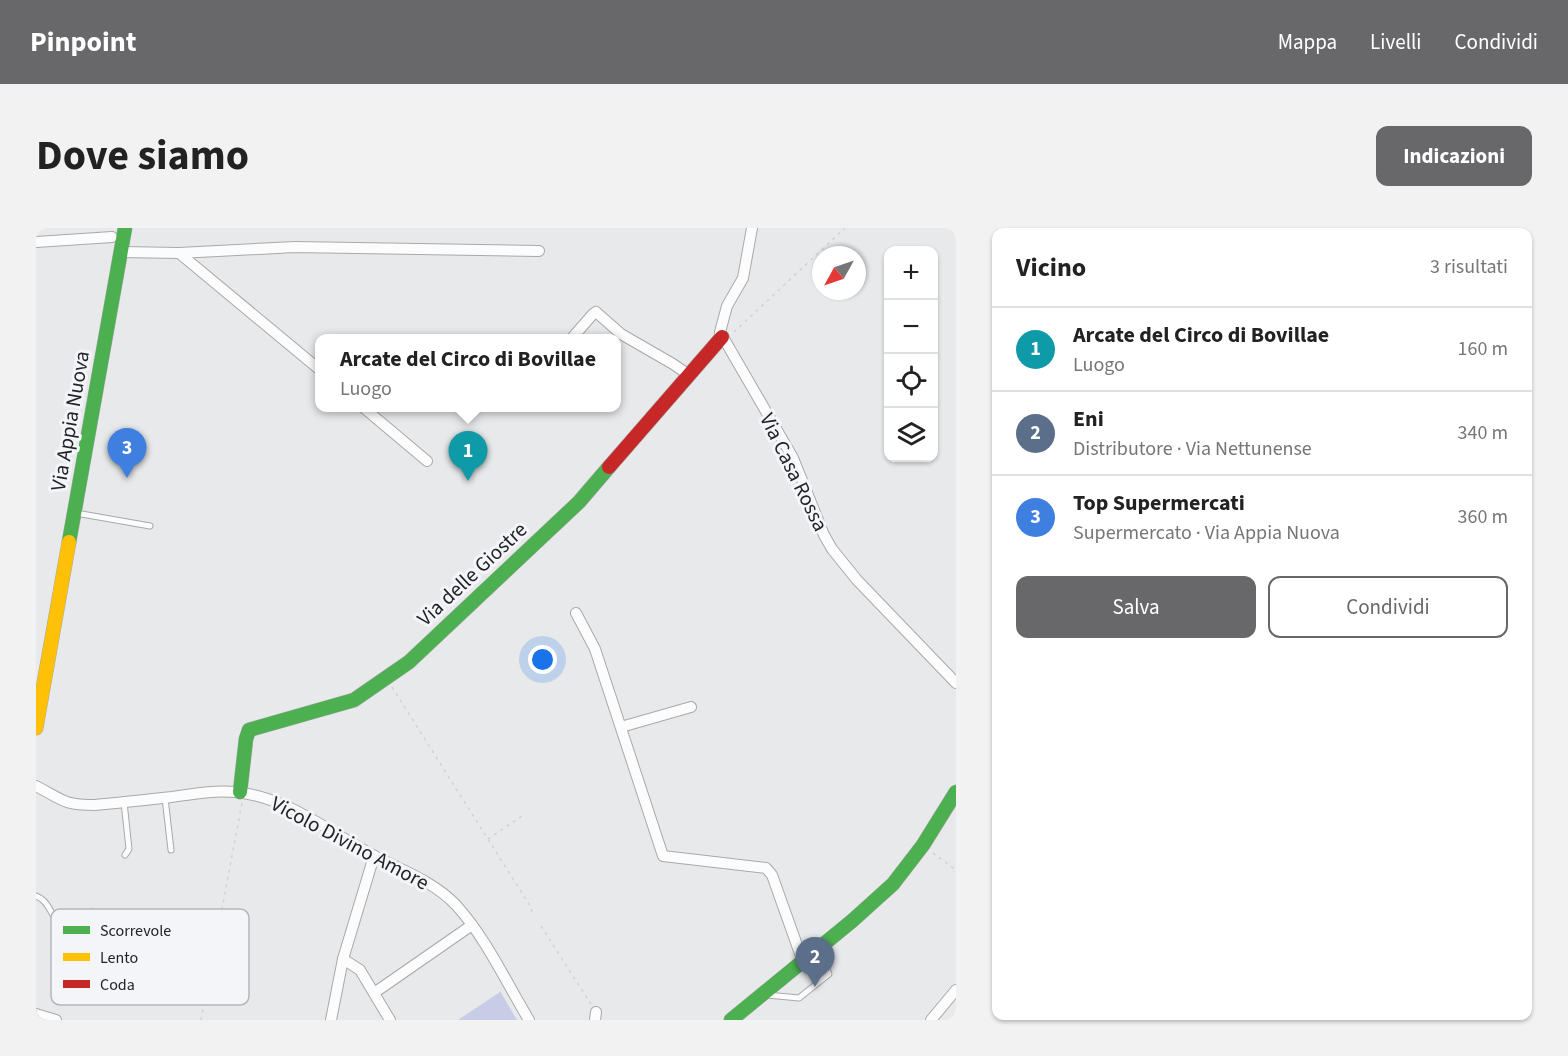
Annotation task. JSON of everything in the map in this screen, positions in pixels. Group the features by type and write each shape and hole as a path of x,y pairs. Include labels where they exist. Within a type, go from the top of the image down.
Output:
{"main road":[{"name":"Via Appia Nuova","path":"36,728 125,228"},
{"name":"Via Appia Nuova","path":"36,673 93,362 113,232"},
{"name":"Via delle Giostre","path":"242,793 247,737 251,729 349,702 387,679 420,652 573,508 689,375 724,339"},
{"path":"731,1020 893,884 923,845 956,792"}],"street":[{"path":"724,339 720,332 722,319 743,278 752,228"},
{"path":"36,242 113,232"},
{"path":"121,252 179,253 295,247 539,251"},
{"path":"179,253 315,366"},
{"path":"576,334 596,312 621,334 689,375"},
{"name":"Via Casa Rossa","path":"724,339 793,458 824,535 832,549 857,580 956,683"},
{"path":"369,412 428,461"},
{"path":"576,613 595,649 663,856 766,868 772,874 802,962"},
{"path":"621,727 691,707"},
{"name":"Vicolo Divino Amore","path":"36,786 69,804 124,802 217,791 242,793 277,801 294,809 374,856 414,874 439,889 472,926 529,1020"},
{"path":"331,1020 343,959 374,856"},
{"path":"374,993 472,926"},
{"path":"343,959 360,970 390,1020"},
{"path":"931,1020 956,990"},
{"path":"36,1014 56,1020"}],"lane":[{"path":"75,513 150,525"},
{"path":"165,798 171,849"},
{"path":"124,802 129,849 125,855"},
{"path":"36,896 44,899 51,912"},
{"path":"763,994 800,998 829,974 818,949"}],"path":[{"path":"724,339 845,228"},
{"path":"387,679 532,909 531,912"},
{"path":"221,909 242,793"},
{"path":"488,839 525,814"},
{"path":"923,845 956,870"},
{"path":"541,926 596,1016"},
{"path":"201,1020 204,1005"}],"shaded area":[{"path":"500,992 517,1020 458,1020"}],"traffic: fast":[{"path":"69,542 125,228"},
{"path":"240,792 249,730 354,700 409,662 579,502 609,467"},
{"path":"731,1020 852,921 893,884 923,845 956,792"}],"traffic: slow":[{"path":"36,728 69,542"}],"traffic: jam":[{"path":"609,467 722,337"}],"place":[{"name":"Top Supermercati","path":"127,478"},
{"name":"Arcate del Circo di Bovillae","path":"468,481"},
{"name":"Eni","path":"815,987"}]}
